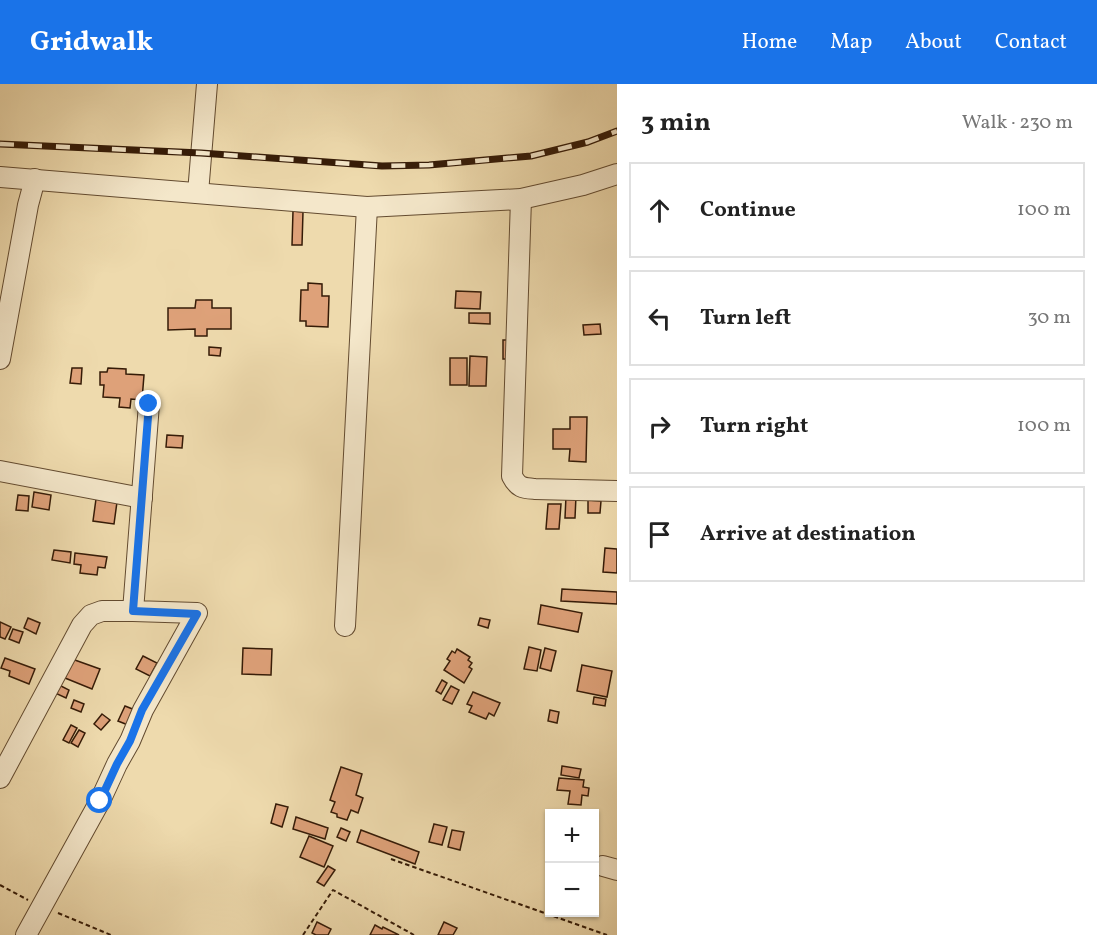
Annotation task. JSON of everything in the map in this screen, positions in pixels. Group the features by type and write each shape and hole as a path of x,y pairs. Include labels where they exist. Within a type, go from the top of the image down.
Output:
{"street":[{"path":"198,193 207,84"},
{"path":"0,177 367,207 521,199 617,174"},
{"path":"0,359 28,205 35,180"},
{"path":"521,199 512,476 523,488 617,491"},
{"path":"345,626 367,207"},
{"path":"133,611 149,404"},
{"path":"0,471 142,498"},
{"path":"0,778 82,625 91,615 102,611 197,614 142,710 130,741 100,801 26,935"}],"path":[{"path":"391,859 607,935"},
{"path":"303,935 333,890 414,935"}],"building":[{"path":"293,211 303,212 302,245 292,245"},
{"path":"308,283 322,284 322,296 329,296 328,327 306,326 306,321 300,321 301,290 308,290"},
{"path":"456,291 481,292 480,309 455,308"},
{"path":"196,300 212,300 212,308 231,308 231,329 207,329 207,336 195,336 195,329 168,330 168,308 195,308"},
{"path":"469,313 490,313 490,324 469,323"},
{"path":"600,324 601,334 584,335 583,325"},
{"path":"503,340 510,340 509,359 503,359"},
{"path":"209,347 221,348 220,356 209,355"},
{"path":"470,356 487,357 486,386 469,386"},
{"path":"450,358 467,358 467,385 450,385"},
{"path":"72,368 82,368 81,384 70,383"},
{"path":"108,368 126,369 126,374 144,375 142,400 131,399 130,408 119,407 120,398 103,397 104,385 100,385 100,372 107,372"},
{"path":"570,417 587,417 586,462 569,461 570,449 553,449 553,429 570,429"},
{"path":"167,435 183,436 182,448 166,447"},
{"path":"34,492 51,495 49,510 32,507"},
{"path":"18,495 29,496 28,511 16,510"},
{"path":"566,496 576,496 575,518 565,518"},
{"path":"96,499 117,502 114,524 93,521"},
{"path":"588,500 601,501 600,513 588,513"},
{"path":"548,504 561,504 559,529 546,529"},
{"path":"605,548 617,549 617,573 603,572"},
{"path":"54,550 71,552 70,563 52,560"},
{"path":"75,553 107,557 105,568 98,567 97,575 80,573 81,565 74,564"},
{"path":"562,589 617,592 617,604 561,601"},
{"path":"541,605 582,613 578,632 538,624"},
{"path":"28,618 40,623 36,634 24,628"},
{"path":"480,618 490,620 488,628 478,625"},
{"path":"0,622 11,627 5,639 0,637"},
{"path":"13,629 23,632 19,643 9,639"},
{"path":"529,647 541,650 537,671 524,669"},
{"path":"243,648 272,649 271,675 242,674"},
{"path":"545,648 556,651 551,671 540,668"},
{"path":"457,649 470,657 468,660 472,663 469,667 472,669 464,683 444,670 450,661 447,659 452,651 455,653"},
{"path":"143,656 157,663 150,676 136,669"},
{"path":"5,658 35,669 29,684 9,676 10,671 1,668"},
{"path":"72,659 100,669 92,689 65,678"},
{"path":"582,665 612,671 607,697 577,691"},
{"path":"442,680 447,683 441,694 436,691"},
{"path":"59,685 69,690 66,698 55,693"},
{"path":"451,686 459,690 452,704 443,700"},
{"path":"473,692 500,703 494,716 489,713 486,719 469,712 472,706 467,704"},
{"path":"594,697 606,699 605,706 593,704"},
{"path":"74,700 84,704 81,712 71,708"},
{"path":"125,706 135,710 128,725 118,721"},
{"path":"550,710 559,712 557,723 548,721"},
{"path":"102,714 110,720 101,730 94,724"},
{"path":"71,725 77,728 69,743 63,740"},
{"path":"79,730 85,733 78,747 71,743"},
{"path":"562,766 581,769 579,778 561,775"},
{"path":"341,767 362,774 356,795 363,798 358,813 351,810 347,820 331,812 335,802 330,800"},
{"path":"559,778 584,780 583,787 589,788 588,796 582,795 581,805 568,804 570,791 557,790"},
{"path":"276,804 288,807 282,827 271,823"},
{"path":"296,817 328,828 325,839 293,829"},
{"path":"434,824 447,827 442,845 429,842"},
{"path":"341,828 350,832 346,841 337,837"},
{"path":"361,830 419,852 415,864 357,842"},
{"path":"452,830 464,832 460,850 448,847"},
{"path":"309,836 333,846 324,867 300,857"},
{"path":"328,866 335,870 324,886 317,882"},
{"path":"317,922 331,929 328,935 312,933"},
{"path":"444,922 457,928 453,935 438,935"},
{"path":"375,925 382,929 383,927 399,935 370,935"}],"railway":[{"path":"0,144 201,153 382,166 429,165 531,156 588,142 617,131"}],"route":[{"path":"100,801 130,741 142,710 197,614 133,611 149,404"}]}
